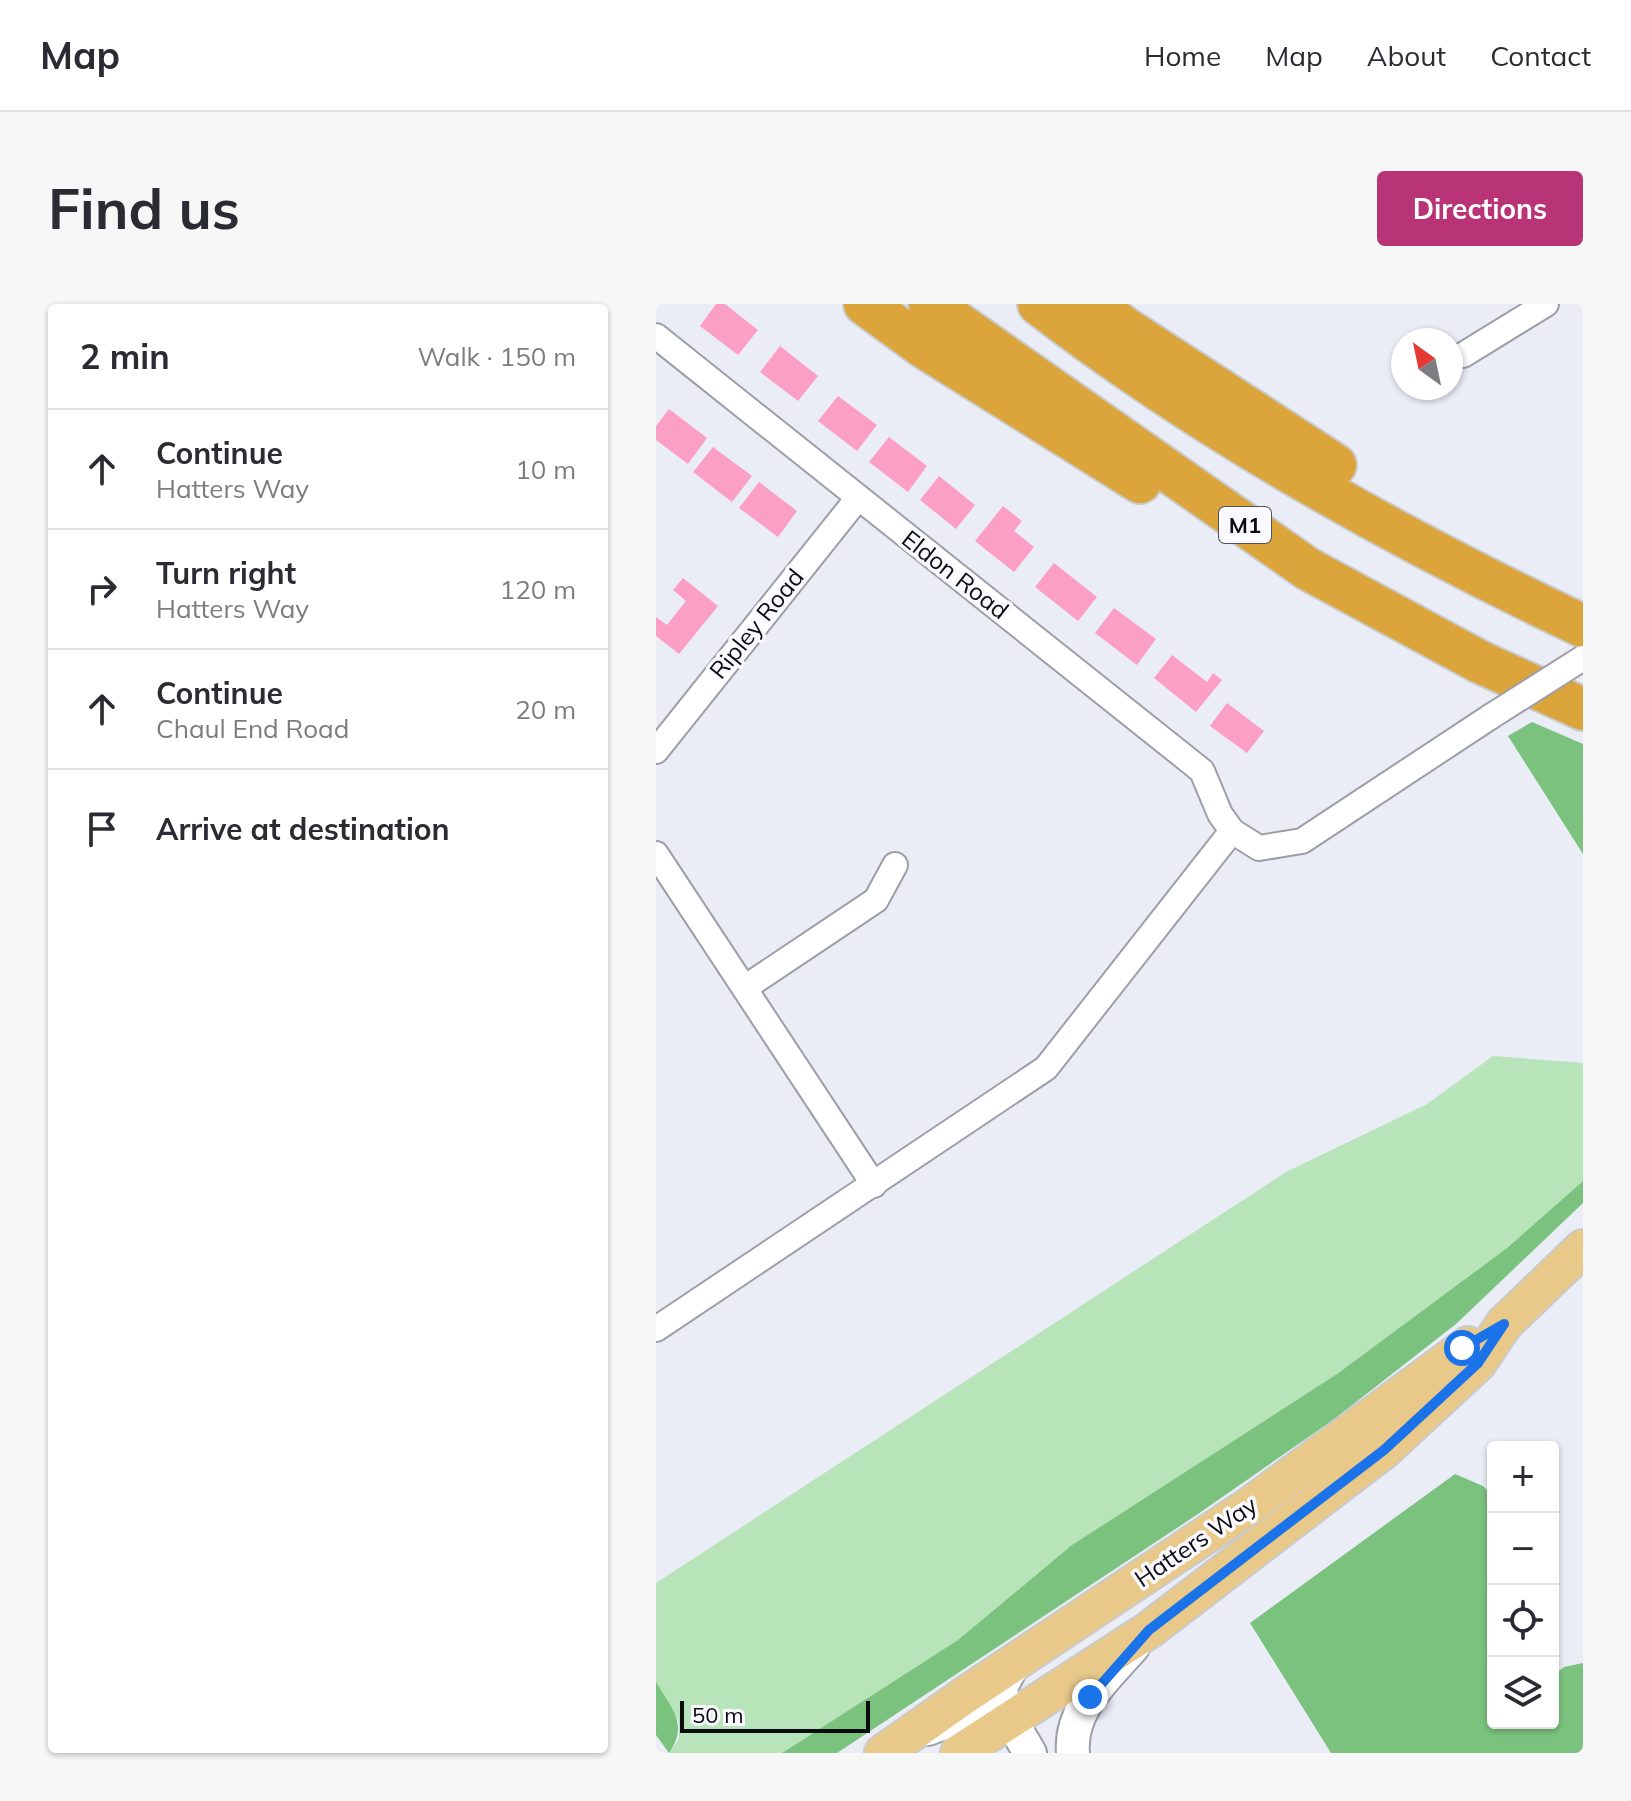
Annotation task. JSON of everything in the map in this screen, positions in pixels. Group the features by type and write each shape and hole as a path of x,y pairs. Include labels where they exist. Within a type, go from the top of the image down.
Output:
{"highway":[{"path":"865,304 924,347 1105,462 1187,510 1308,569"},
{"name":"M1","path":"930,304 1308,569 1480,662 1583,709"},
{"path":"1039,304 1196,415 1349,505 1527,600 1583,626"},
{"path":"1093,304 1310,450 1406,508 1527,600"}],"main road":[{"name":"Hatters Way","path":"959,1753 1149,1630 1384,1450 1478,1363 1504,1324 1583,1248"},
{"name":"Hatters Way","path":"893,1746 1248,1507 1462,1348 1504,1324"}],"street":[{"path":"1463,355 1546,304"},
{"name":"Eldon Road","path":"660,348 858,498 1202,771 1220,814 1232,831"},
{"name":"Ripley Road","path":"656,751 858,498"},
{"path":"656,1329 1046,1068 1232,831 1259,848 1302,841 1583,658"},
{"path":"656,854 874,1185"},
{"path":"746,987 876,900 895,865"},
{"path":"1073,1753 1071,1738 1077,1717 1090,1697 1149,1630"},
{"path":"1014,1663 1001,1687 1003,1707 1009,1722 1030,1753"},
{"path":"893,1746 948,1721 969,1716 992,1716 1009,1722"}],"green space":[{"path":"1532,722 1583,744 1583,854 1508,736"},
{"path":"1493,1056 1583,1063 1583,1181 1507,1248 1337,1374 1072,1545 958,1640 782,1753 669,1753 679,1739 679,1722 656,1682 656,1583 1286,1172 1427,1104"},
{"path":"1583,1181 1583,1203 1456,1324 1333,1420 1198,1514 837,1753 782,1753 958,1640 1072,1545 1337,1374 1507,1248"},
{"path":"1455,1474 1487,1490 1487,1729 1559,1729 1559,1671 1583,1663 1583,1753 1331,1753 1250,1623"},
{"path":"656,1682 678,1725 675,1743 669,1753 656,1735"}],"building":[{"path":"716,304 725,304 758,330 738,355 700,326"},
{"path":"780,346 818,376 798,401 760,372"},
{"path":"838,396 877,425 857,451 818,421"},
{"path":"669,409 707,438 688,464 656,440 656,426"},
{"path":"889,437 927,466 908,492 869,462"},
{"path":"713,447 752,476 732,502 693,472"},
{"path":"939,476 975,505 956,529 920,500"},
{"path":"759,482 797,511 778,537 739,508"},
{"path":"1003,506 1022,521 1014,531 1034,547 1014,572 975,541"},
{"path":"1054,563 1097,597 1078,621 1035,587"},
{"path":"683,578 718,606 679,654 656,636 656,617 667,625 686,601 673,590"},
{"path":"1114,608 1156,639 1137,665 1095,633"},
{"path":"1172,655 1207,682 1213,673 1222,680 1196,712 1154,678"},
{"path":"1227,703 1264,731 1247,753 1210,726"}],"route":[{"path":"1090,1697 1149,1630 1384,1450 1478,1363 1504,1324 1462,1348"}]}
